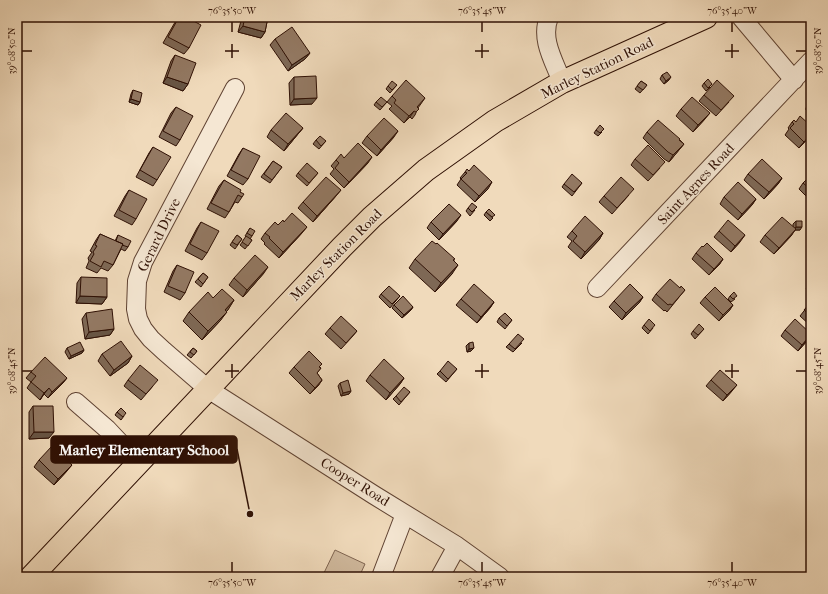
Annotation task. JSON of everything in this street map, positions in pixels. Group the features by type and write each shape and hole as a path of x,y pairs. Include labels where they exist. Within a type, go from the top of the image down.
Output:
{"main road":[{"name":"Marley Station Road","path":"31,577 342,247 372,217 426,170 495,121 562,82 706,17"}],"street":[{"path":"549,17 545,34 562,82"},
{"path":"741,17 794,80"},
{"name":"Saint Agnes Road","path":"597,288 811,61"},
{"name":"Gerard Drive","path":"208,389 164,351 143,329 138,319 135,294 137,281 143,262 235,88"},
{"name":"Cooper Road","path":"208,389 456,546 500,577"},
{"path":"76,402 107,429 138,462"},
{"path":"381,577 405,514"},
{"path":"440,577 456,546"}],"shaded area":[{"path":"335,550 365,564 359,577 322,577"}],"building":[{"path":"179,17 186,17 201,25 189,48 168,37"},
{"path":"245,17 268,17 265,32 243,26"},
{"path":"292,27 310,53 292,65 275,39"},
{"path":"175,55 196,63 188,84 167,77"},
{"path":"667,72 671,77 666,81 662,75"},
{"path":"316,76 317,98 294,99 294,77"},
{"path":"708,79 712,84 708,88 704,83"},
{"path":"406,80 425,98 417,107 419,109 416,112 414,111 409,116 394,103 396,100 392,96"},
{"path":"717,80 734,96 721,110 704,95"},
{"path":"392,81 397,85 392,90 388,86"},
{"path":"641,81 647,85 643,90 637,86"},
{"path":"133,90 142,93 140,102 131,99"},
{"path":"381,97 387,102 382,107 376,102"},
{"path":"692,97 710,113 698,125 681,109"},
{"path":"176,107 193,116 180,140 163,131"},
{"path":"286,113 303,128 288,144 271,130"},
{"path":"800,116 811,126 811,134 804,142 790,128 794,124 792,122 794,120 796,122"},
{"path":"384,118 398,131 381,150 367,136"},
{"path":"658,120 684,144 673,155 647,132"},
{"path":"600,125 604,129 600,133 596,130"},
{"path":"320,136 326,141 321,146 316,140"},
{"path":"358,143 372,157 349,182 335,168 339,163 336,160 341,154 344,158"},
{"path":"648,145 665,162 653,175 635,159"},
{"path":"153,147 171,157 157,180 140,170"},
{"path":"243,148 260,156 248,179 231,170"},
{"path":"762,159 782,178 769,192 748,174"},
{"path":"273,161 282,167 272,180 264,174"},
{"path":"307,163 318,173 309,183 298,173"},
{"path":"474,165 492,182 479,196 461,179 467,173 465,172 467,169 469,171"},
{"path":"572,174 582,183 574,192 564,184"},
{"path":"811,175 811,190 803,183"},
{"path":"326,177 341,190 317,216 303,202"},
{"path":"621,177 634,189 617,208 604,196"},
{"path":"224,180 241,190 240,192 244,194 242,197 238,195 229,212 211,203"},
{"path":"738,182 756,199 742,214 724,197"},
{"path":"129,190 147,199 136,219 119,210"},
{"path":"472,203 477,207 472,212 468,208"},
{"path":"449,204 461,215 443,234 431,222"},
{"path":"489,209 495,215 492,217 486,212"},
{"path":"292,213 307,227 283,252 265,233 275,222 278,225 283,220 284,222"},
{"path":"585,216 603,233 585,252 573,241 577,236 572,231"},
{"path":"782,217 796,229 779,248 765,235"},
{"path":"728,220 745,235 735,246 719,231"},
{"path":"796,221 802,221 802,227 796,227"},
{"path":"201,222 219,231 207,253 190,244"},
{"path":"250,228 255,231 252,236 247,233"},
{"path":"100,234 123,244 113,265 104,261 101,267 90,261 97,246 95,245"},
{"path":"118,235 131,241 128,247 116,241"},
{"path":"237,235 242,239 237,245 232,242"},
{"path":"246,236 252,240 248,246 242,242"},
{"path":"432,241 436,244 437,243 455,259 453,260 458,265 441,283 415,259"},
{"path":"707,243 723,259 714,269 696,253"},
{"path":"255,255 268,267 247,290 234,278"},
{"path":"177,265 194,272 185,293 168,286"},
{"path":"203,273 208,277 203,284 198,279"},
{"path":"81,277 107,278 107,297 80,296"},
{"path":"670,279 680,288 681,286 685,290 672,305 668,305 656,294"},
{"path":"474,284 494,302 481,317 461,299"},
{"path":"630,284 643,297 626,313 614,301"},
{"path":"389,286 400,296 392,304 381,294"},
{"path":"715,287 733,305 723,315 705,297"},
{"path":"222,289 234,300 225,310 227,312 208,331 189,312 208,292 213,298"},
{"path":"734,292 737,296 733,299 730,296"},
{"path":"403,296 413,307 404,315 394,305"},
{"path":"811,302 811,316 804,310"},
{"path":"112,309 114,329 89,332 86,313"},
{"path":"505,313 512,320 507,326 499,318"},
{"path":"341,316 357,331 346,343 330,328"},
{"path":"649,319 655,325 650,331 644,325"},
{"path":"795,319 811,334 802,345 785,330"},
{"path":"699,324 704,329 698,335 693,331"},
{"path":"518,334 524,339 515,349 509,344"},
{"path":"121,341 132,356 114,370 102,354"},
{"path":"80,342 84,350 71,356 67,348"},
{"path":"473,342 474,348 469,349 469,343"},
{"path":"193,348 197,351 194,355 190,352"},
{"path":"309,351 322,364 317,373 322,380 315,388 294,367"},
{"path":"45,357 67,378 52,392 49,388 44,393 31,382 36,376 31,372"},
{"path":"384,359 404,378 390,393 370,375"},
{"path":"448,361 457,369 448,379 440,371"},
{"path":"140,365 158,380 146,394 128,380"},
{"path":"720,370 737,385 727,395 711,380"},
{"path":"348,380 351,391 343,393 340,383"},
{"path":"404,387 410,392 401,402 396,396"},
{"path":"33,406 53,406 54,432 34,432"},
{"path":"121,408 126,413 123,417 117,412"},
{"path":"52,446 72,465 58,479 39,460"},
{"path":"18,463 22,468 17,471 17,464"}],"place":[{"name":"Marley Elementary School","path":"250,514"}]}
